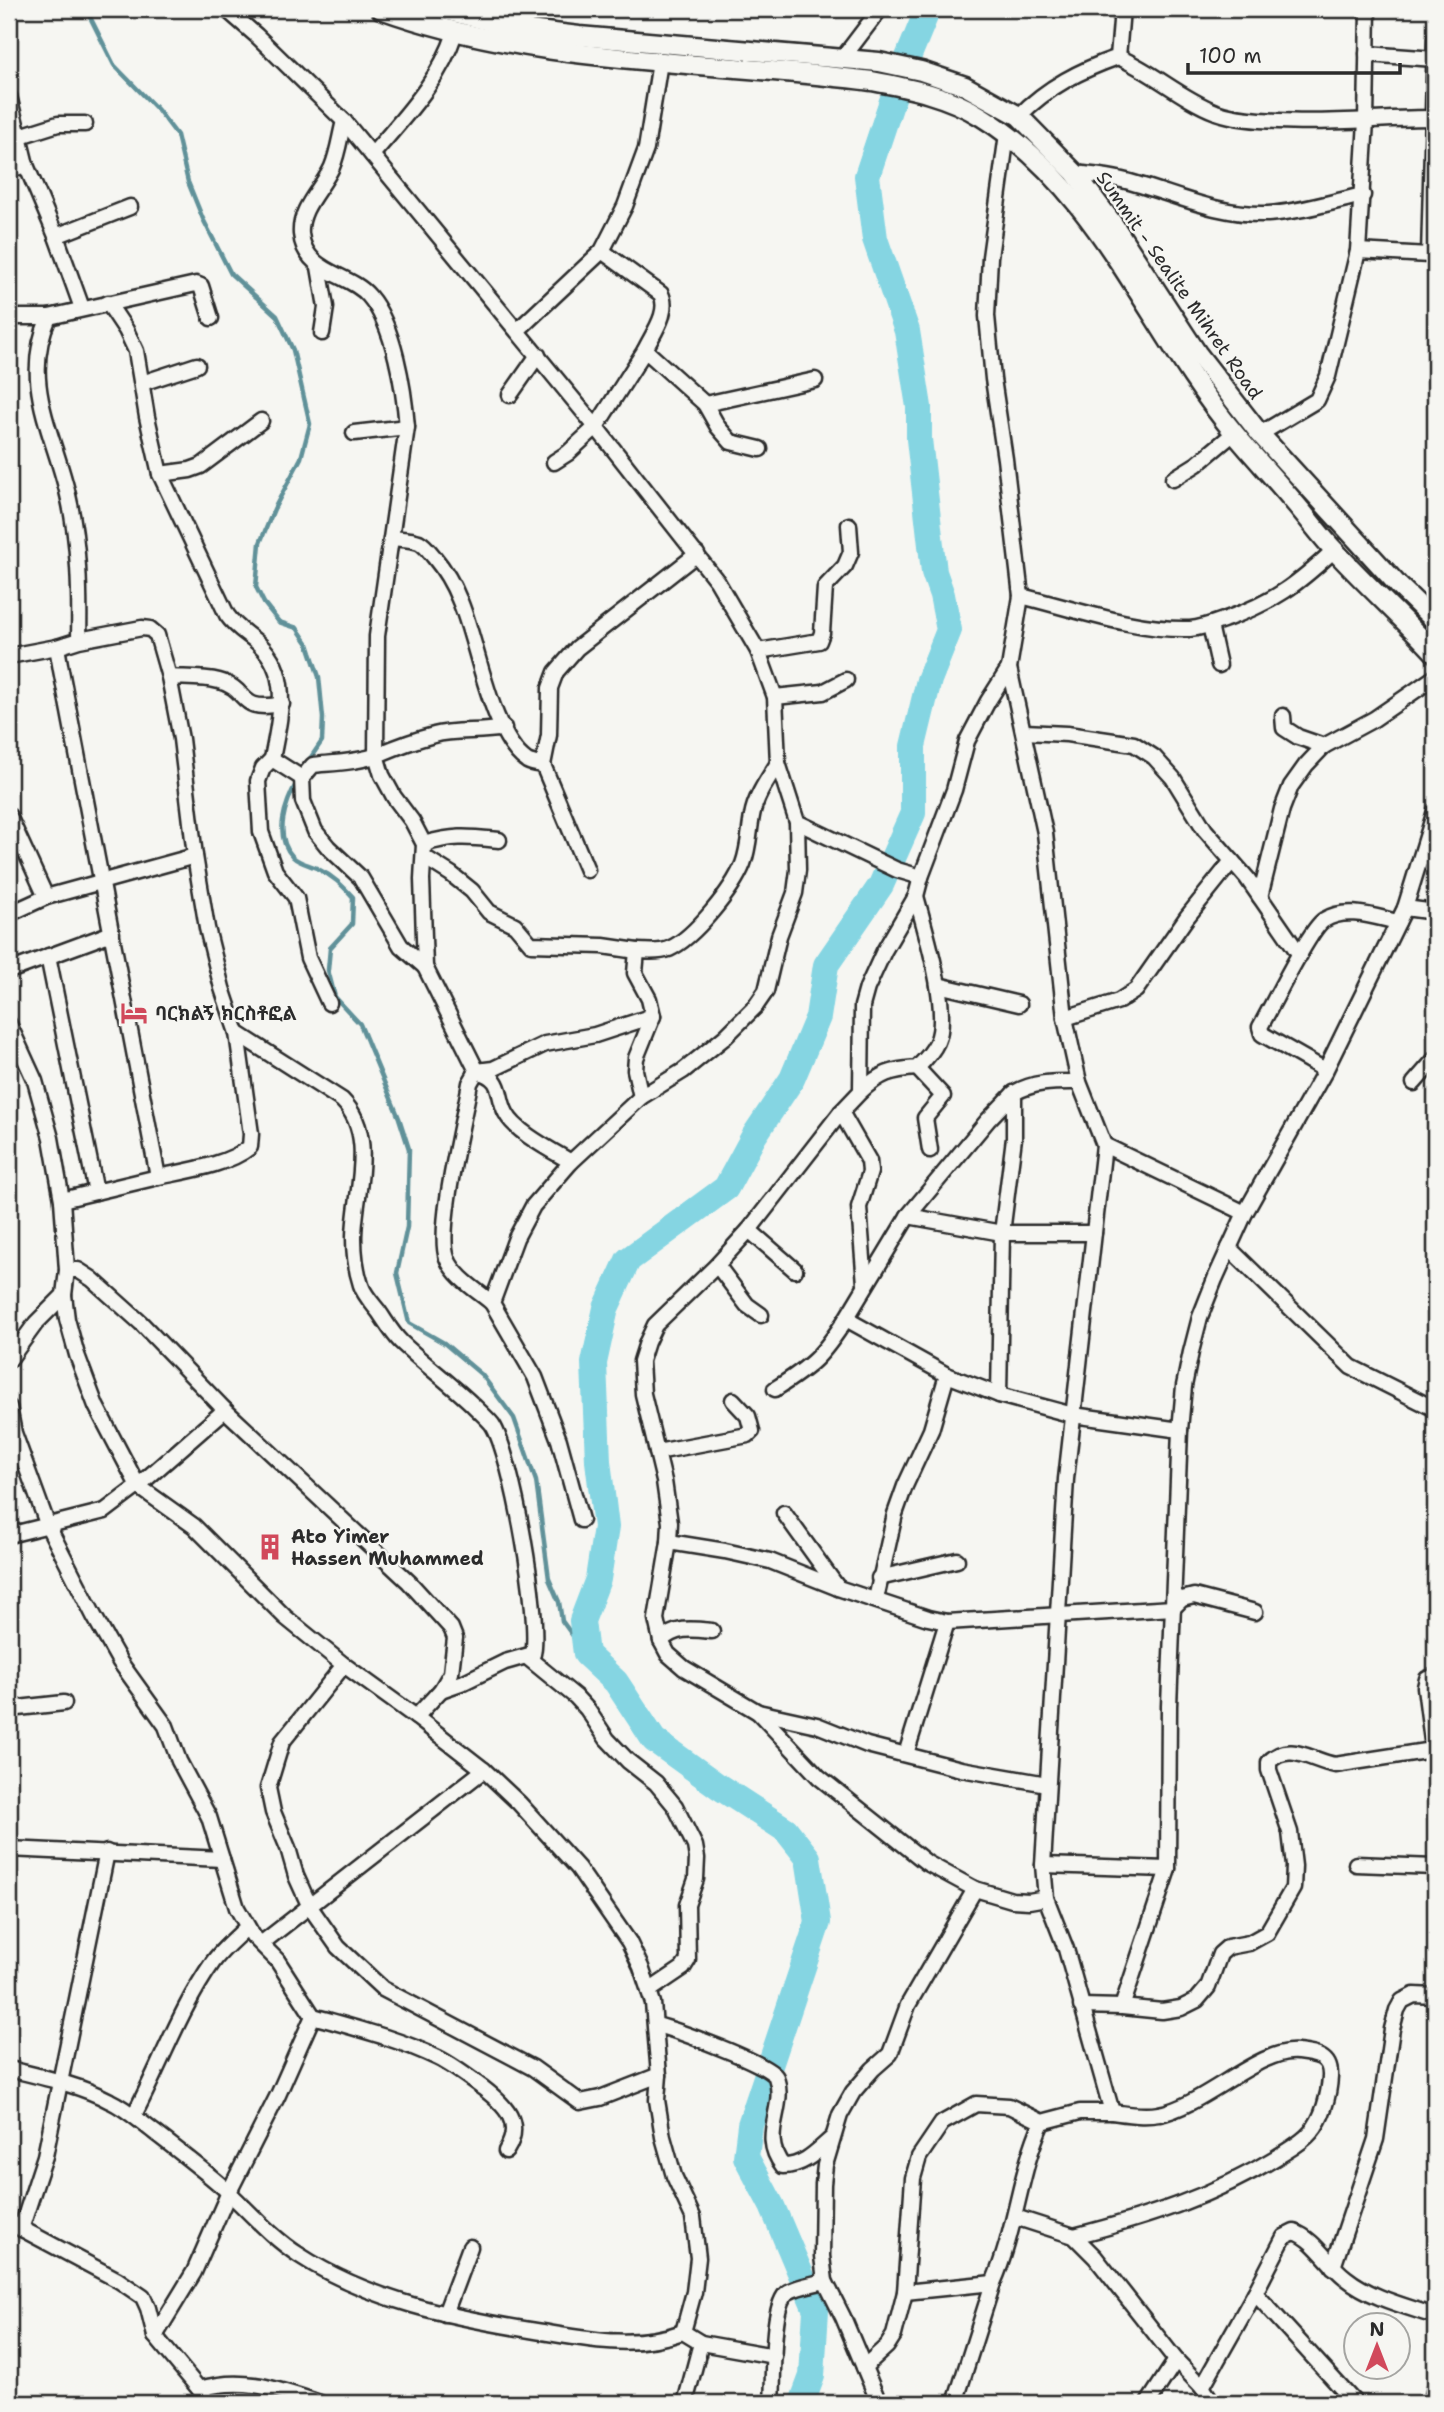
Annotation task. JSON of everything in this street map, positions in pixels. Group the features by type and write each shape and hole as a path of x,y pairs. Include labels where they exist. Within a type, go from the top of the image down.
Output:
{"main road":[{"path":"381,9 456,33 564,53 872,81 918,90 982,117 1043,164 1062,186 1098,233 1181,360 1234,433 1334,550 1435,653"},
{"name":"Summit - Sealite Mihret Road","path":"443,9 520,29 879,62 921,71 965,86 1019,116 1074,173 1113,224 1197,353 1260,434 1398,585 1435,620"},
{"path":"1383,599 1398,585"}],"street":[{"path":"226,9 344,121 596,427 717,581 758,651 775,697 778,762 797,822 795,893 779,936 766,991 755,1007 725,1037 683,1071 641,1097 571,1162 533,1206 516,1238 492,1303"},
{"path":"842,60 880,9"},
{"path":"1118,57 1122,9"},
{"path":"1260,434 1317,400 1324,389 1358,251 1363,195 1368,9"},
{"path":"372,155 436,78 449,54 456,33"},
{"path":"1358,251 1432,256 1435,38"},
{"path":"1367,54 1435,58"},
{"path":"1019,116 1036,98 1062,82 1092,66 1118,57 1134,63 1216,112 1251,120 1298,122 1433,118"},
{"path":"518,330 602,251 625,206 646,149 660,62"},
{"path":"9,96 26,165 82,308"},
{"path":"322,333 326,307 319,267 301,236 302,222 332,167 344,121"},
{"path":"20,136 58,124 85,124"},
{"path":"1007,134 990,257 987,316 1021,596 1009,668 1045,833 1065,1018 1079,1082 1104,1145 1066,1479 1044,1865 1046,1898 1066,1949 1111,2112"},
{"path":"9,170 26,165"},
{"path":"1074,173 1121,180 1206,207 1267,214 1363,195"},
{"path":"56,236 130,207"},
{"path":"554,462 596,427 645,349 665,309 661,294 602,251"},
{"path":"319,267 362,289 384,316 390,332 407,427 377,636 376,755 382,775 424,850 472,891 489,912 515,925 530,944 663,951 678,944 718,902 737,877 749,844 752,814 761,791 778,762"},
{"path":"9,317 49,317 196,284 201,286 211,318"},
{"path":"108,303 136,351 160,474 227,615 235,626 261,645 278,672 282,704 272,760 263,768 258,781 261,832 275,871 296,898 309,958 329,1003"},
{"path":"49,317 39,349 37,381 42,412 68,494 80,597 79,640"},
{"path":"645,349 705,404 718,427 731,442 760,449"},
{"path":"510,395 538,355"},
{"path":"142,383 197,365"},
{"path":"705,404 815,380"},
{"path":"160,474 201,466 261,421"},
{"path":"354,433 407,427"},
{"path":"1173,479 1197,464 1234,433"},
{"path":"758,651 819,642 825,587 845,566 851,552 849,525"},
{"path":"392,538 418,542 440,564 460,599 494,707 504,728 515,748 529,762 543,765"},
{"path":"1021,596 1142,625 1194,629 1249,611 1279,597 1334,550"},
{"path":"587,870 543,765 549,735 550,688 556,672 577,648 697,554"},
{"path":"1210,625 1219,666"},
{"path":"9,656 142,628 150,629 157,635 169,677 181,739 207,928 236,1033 251,1134 250,1147 242,1153 200,1168 62,1200"},
{"path":"57,647 158,1177"},
{"path":"861,1091 862,1006 867,988 890,940 916,896 920,877 954,790 967,741 1009,668"},
{"path":"169,677 219,681 234,688 254,706 282,704"},
{"path":"775,697 823,692 846,680"},
{"path":"1260,898 1282,809 1292,786 1306,765 1324,746 1374,719 1434,680"},
{"path":"1283,716 1284,728 1297,737 1324,746"},
{"path":"504,728 484,732 436,734 388,748 376,755 313,765 302,778 303,801 316,831 328,847 361,878 401,946 425,967 477,1071 491,1076 501,1091 505,1113 516,1126 571,1162"},
{"path":"1024,733 1067,734 1134,744 1154,757 1173,778 1205,830 1232,861 1300,955"},
{"path":"272,760 302,778"},
{"path":"1122,2007 1168,1869 1173,1608 1180,1430 1184,1386 1200,1317 1245,1213 1325,1070 1405,908 1435,811"},
{"path":"9,816 46,897"},
{"path":"797,822 890,866 920,877"},
{"path":"424,850 450,837 499,840"},
{"path":"424,850 422,879 425,967"},
{"path":"9,914 46,897 100,880 195,856"},
{"path":"1065,1018 1119,1001 1136,990 1187,917 1232,861"},
{"path":"916,896 938,985 941,1023 937,1041 917,1068 879,1075 861,1091 841,1112 749,1230 655,1325 647,1342 641,1361 643,1394 668,1503 669,1542 656,1619 661,1641 668,1654 684,1668 758,1712 819,1777 927,1863 975,1889 1012,1900 1046,1898"},
{"path":"1405,908 1435,912"},
{"path":"1325,1070 1262,1034 1260,1027 1311,935 1323,920 1342,914 1362,914 1398,922"},
{"path":"9,971 112,933"},
{"path":"637,951 635,973 649,999 653,1016 636,1058 635,1070 641,1097"},
{"path":"48,956 96,1192"},
{"path":"938,985 1019,1004"},
{"path":"477,1071 493,1069 545,1044 594,1035 653,1016"},
{"path":"9,1024 35,1081 51,1138 62,1200 67,1270 64,1295 67,1319 77,1355 96,1406 138,1486 194,1526 285,1617 484,1770 519,1803 578,1868 629,1942 649,1991 656,2025 659,2075 657,2100 663,2137 674,2176 693,2217 698,2258 694,2292 683,2332"},
{"path":"236,1033 342,1100 350,1108 358,1124 362,1150 354,1237 355,1264 362,1289 399,1340 472,1405 491,1424 501,1442 512,1483 528,1573 533,1654 506,1662 441,1690"},
{"path":"1414,1083 1435,1059"},
{"path":"917,1068 943,1096 925,1118 930,1150"},
{"path":"477,1071 470,1083 453,1167 445,1244 447,1258 456,1272 492,1303 535,1377 559,1440 580,1520"},
{"path":"775,1389 807,1369 826,1351 908,1216 1014,1093 1026,1086 1048,1082 1079,1082"},
{"path":"999,1395 1002,1233 1014,1138 1014,1093"},
{"path":"841,1112 869,1161 870,1172 859,1207 865,1284"},
{"path":"1104,1145 1245,1213"},
{"path":"908,1216 1002,1233 1094,1233"},
{"path":"749,1230 795,1270"},
{"path":"1229,1248 1351,1367 1435,1409"},
{"path":"717,1265 747,1305 761,1315"},
{"path":"67,1270 78,1270 92,1279 141,1324 225,1410 410,1582 451,1628 455,1638 451,1673 441,1690 416,1717"},
{"path":"9,1360 36,1323 64,1295"},
{"path":"846,1318 947,1375 999,1395 1073,1415 1180,1430"},
{"path":"876,1600 895,1514 931,1430 947,1375"},
{"path":"657,1452 748,1435 752,1431 748,1416 733,1400"},
{"path":"9,1408 14,1433 48,1526 120,1662 166,1726 178,1761 209,1817 236,1908 247,1927 297,1988 313,2016 408,2046 456,2068 500,2101 509,2113 513,2132 506,2151"},
{"path":"9,1535 105,1511 138,1486 225,1410"},
{"path":"9,1468 14,1433"},
{"path":"784,1513 838,1588"},
{"path":"669,1542 725,1550 770,1561 838,1588 947,1622 1173,1608 1182,1599 1195,1596 1255,1612"},
{"path":"879,1578 957,1560"},
{"path":"906,1754 947,1622"},
{"path":"661,1641 668,1633 690,1629 712,1631"},
{"path":"527,1657 581,1703 607,1739 628,1761 656,1783 675,1806 695,1846 696,1879 687,1905 688,1960 673,1976 649,1991"},
{"path":"344,1665 282,1742 268,1787 273,1812 296,1876 310,1907 338,1947 383,1989 533,2068 580,2102 600,2098 659,2075"},
{"path":"1081,2006 1162,2011 1181,2008 1197,2000 1209,1987 1220,1954 1228,1947 1249,1943 1267,1933 1293,1888 1294,1866 1290,1832 1269,1770 1269,1762 1280,1753 1295,1752 1335,1765 1433,1757 1425,1687 1427,1679 1435,1676"},
{"path":"9,1709 64,1703"},
{"path":"758,1712 817,1724 867,1745 961,1769 1047,1784"},
{"path":"262,1943 484,1770"},
{"path":"9,1849 222,1859"},
{"path":"107,1852 45,2156 15,2225 118,2280 143,2297 155,2336 208,2403"},
{"path":"1356,1864 1435,1867"},
{"path":"1044,1865 1168,1869"},
{"path":"879,2403 825,2281 822,2256 823,2184 832,2138 840,2115 853,2092 890,2054 908,2005 975,1889"},
{"path":"134,2115 189,1999 215,1959 247,1927"},
{"path":"1333,2267 1376,2139 1397,2010 1402,2001 1414,1995 1435,1996"},
{"path":"155,2336 194,2272 313,2016"},
{"path":"656,2025 672,2029 773,2072 778,2100 772,2147 783,2166 804,2162 832,2138"},
{"path":"864,2367 887,2346 894,2335 905,2292 913,2178 919,2157 942,2123 976,2104 1009,2106 1042,2122 1080,2112 1111,2112 1138,2116 1161,2114 1186,2105 1276,2054 1294,2051 1318,2055 1326,2060 1331,2069 1329,2089 1319,2118 1311,2132 1297,2144 1223,2187 1124,2224 1074,2236"},
{"path":"9,2069 60,2082 108,2100 134,2115 202,2168 277,2238 328,2273 393,2298 485,2323 603,2342 641,2342 664,2339 683,2332"},
{"path":"955,2403 1001,2265 1030,2147 1042,2122"},
{"path":"1014,2217 1074,2236 1095,2256 1175,2360 1202,2386 1213,2403"},
{"path":"1202,2386 1284,2237 1289,2233 1300,2234 1307,2239 1347,2280 1391,2302 1435,2316"},
{"path":"445,2314 470,2247"},
{"path":"772,2403 780,2302 788,2292 825,2281"},
{"path":"905,2292 993,2283"},
{"path":"1255,2293 1355,2403"},
{"path":"683,2332 701,2343 775,2356"},
{"path":"685,2403 701,2343"},
{"path":"1149,2403 1175,2360"},
{"path":"199,2389 220,2383 261,2385 320,2403"},
{"path":"1432,2403 1435,2387"}],"waterway":[{"path":"86,9 114,65 158,110 177,135 188,182 231,274 277,316 293,350 310,424 301,458 274,509 260,543 256,587 264,603 279,622 297,628 308,644 319,677 322,741 307,763"},
{"path":"802,2403 812,2376 816,2310 772,2206 746,2157 750,2125 818,1922 808,1858 786,1830 654,1740 616,1682 586,1654 582,1621 598,1579 606,1527 598,1461 594,1363 606,1308 628,1260 726,1188 754,1136 792,1079 818,1017 826,965 881,885 913,813 913,746 929,680 949,630 934,572 919,439 919,407 907,331 875,239 867,176 900,77 928,9"},
{"path":"298,780 283,819 282,829 287,849 298,861 328,875 353,897 352,924 330,948 328,970 335,997 360,1024 409,1149 407,1227 397,1273 409,1323 444,1343 482,1375 514,1418 536,1481 549,1579 559,1602 562,1621 586,1654"}],"place":[{"name":"ባርክልኝ ክርስቶፎል","path":"134,1013"},
{"name":"Ato Yimer Hassen Muhammed","path":"270,1547"}]}
